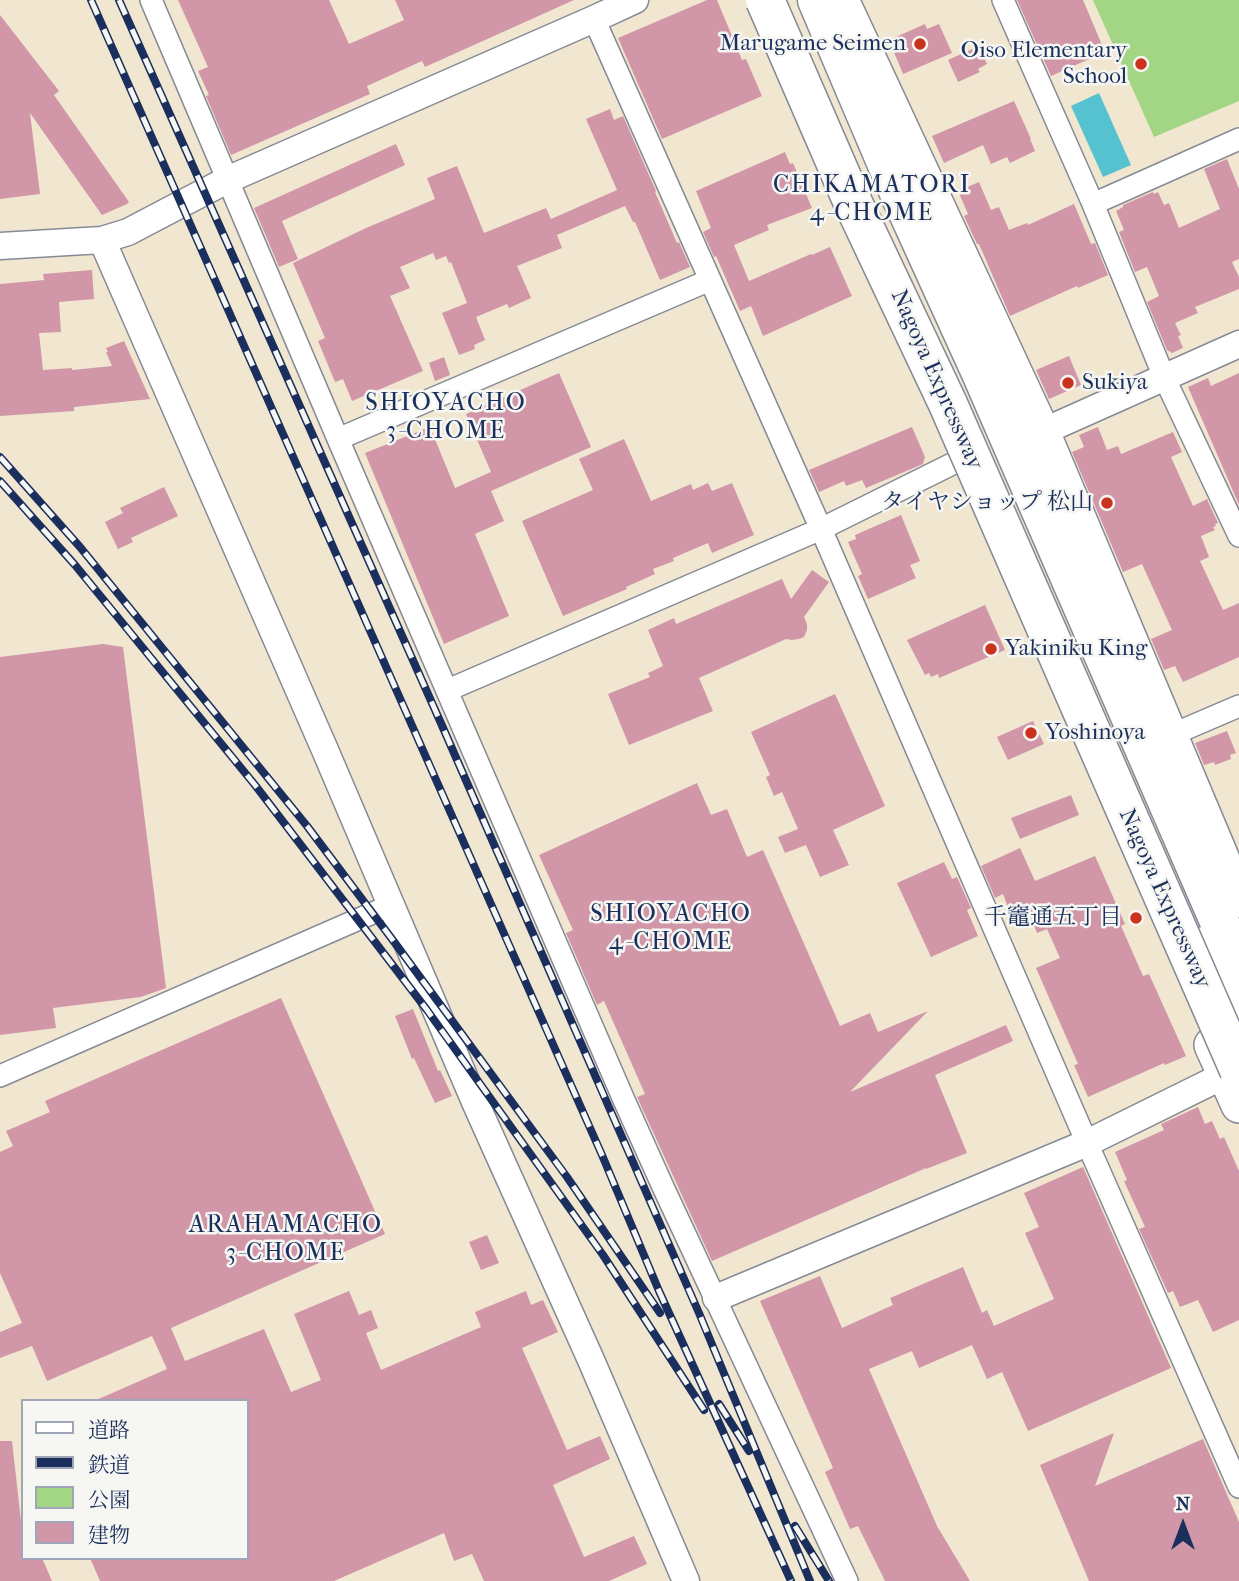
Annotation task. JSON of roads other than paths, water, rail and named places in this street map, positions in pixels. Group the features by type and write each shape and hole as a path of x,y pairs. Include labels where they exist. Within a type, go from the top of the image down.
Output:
{"highway":[{"path":"749,0 954,463 1234,1071 1239,1105"},
{"name":"Nagoya Expressway","path":"765,0 854,205 948,404 1234,1071"},
{"path":"791,0 822,71 859,101"},
{"name":"Nagoya Expressway","path":"817,0 1239,967"},
{"path":"841,0 1042,432 1239,900"},
{"path":"948,404 1094,695 1239,1017"}],"street":[{"path":"151,0 624,1100 847,1581"},
{"path":"0,246 102,240 128,232 227,180 635,0"},
{"path":"1003,0 1093,204 1164,377 1239,534"},
{"path":"594,19 821,529 1087,1143 1229,1439 1239,1487"},
{"path":"1093,204 1239,139"},
{"path":"102,240 325,750 475,1102 597,1372 686,1581"},
{"path":"338,439 710,280"},
{"path":"1042,432 1239,344"},
{"path":"448,690 821,529 954,463"},
{"path":"1169,736 1239,706"},
{"path":"0,1076 391,905"},
{"path":"716,1298 1087,1143 1234,1071"}],"water":[{"path":"1099,93 1131,165 1103,177 1071,106"}],"railway":[{"path":"91,0 602,1155 659,1291 791,1581"},
{"path":"119,0 440,721 699,1313 810,1581"},
{"path":"0,457 80,547 307,826 567,1177 660,1313"},
{"path":"0,481 75,565 255,785 427,1010 603,1255 704,1410"},
{"path":"719,1404 749,1451"},
{"path":"795,1526 829,1581"}],"place":[{"name":"Marugame Seimen","path":"920,44"},
{"name":"Oiso Elementary School","path":"1141,64"},
{"name":"Sukiya","path":"1068,383"},
{"name":"タイヤショップ 松山","path":"1107,503"},
{"name":"Yakiniku King","path":"991,649"},
{"name":"Yoshinoya","path":"1031,733"},
{"name":"千竈通五丁目","path":"1136,918"}],"district":[{"name":"CHIKAMATORI 4-CHOME","path":"872,200"},
{"name":"SHIOYACHO 3-CHOME","path":"446,418"},
{"name":"SHIOYACHO 4-CHOME","path":"671,929"},
{"name":"ARAHAMACHO 3-CHOME","path":"286,1240"}]}
